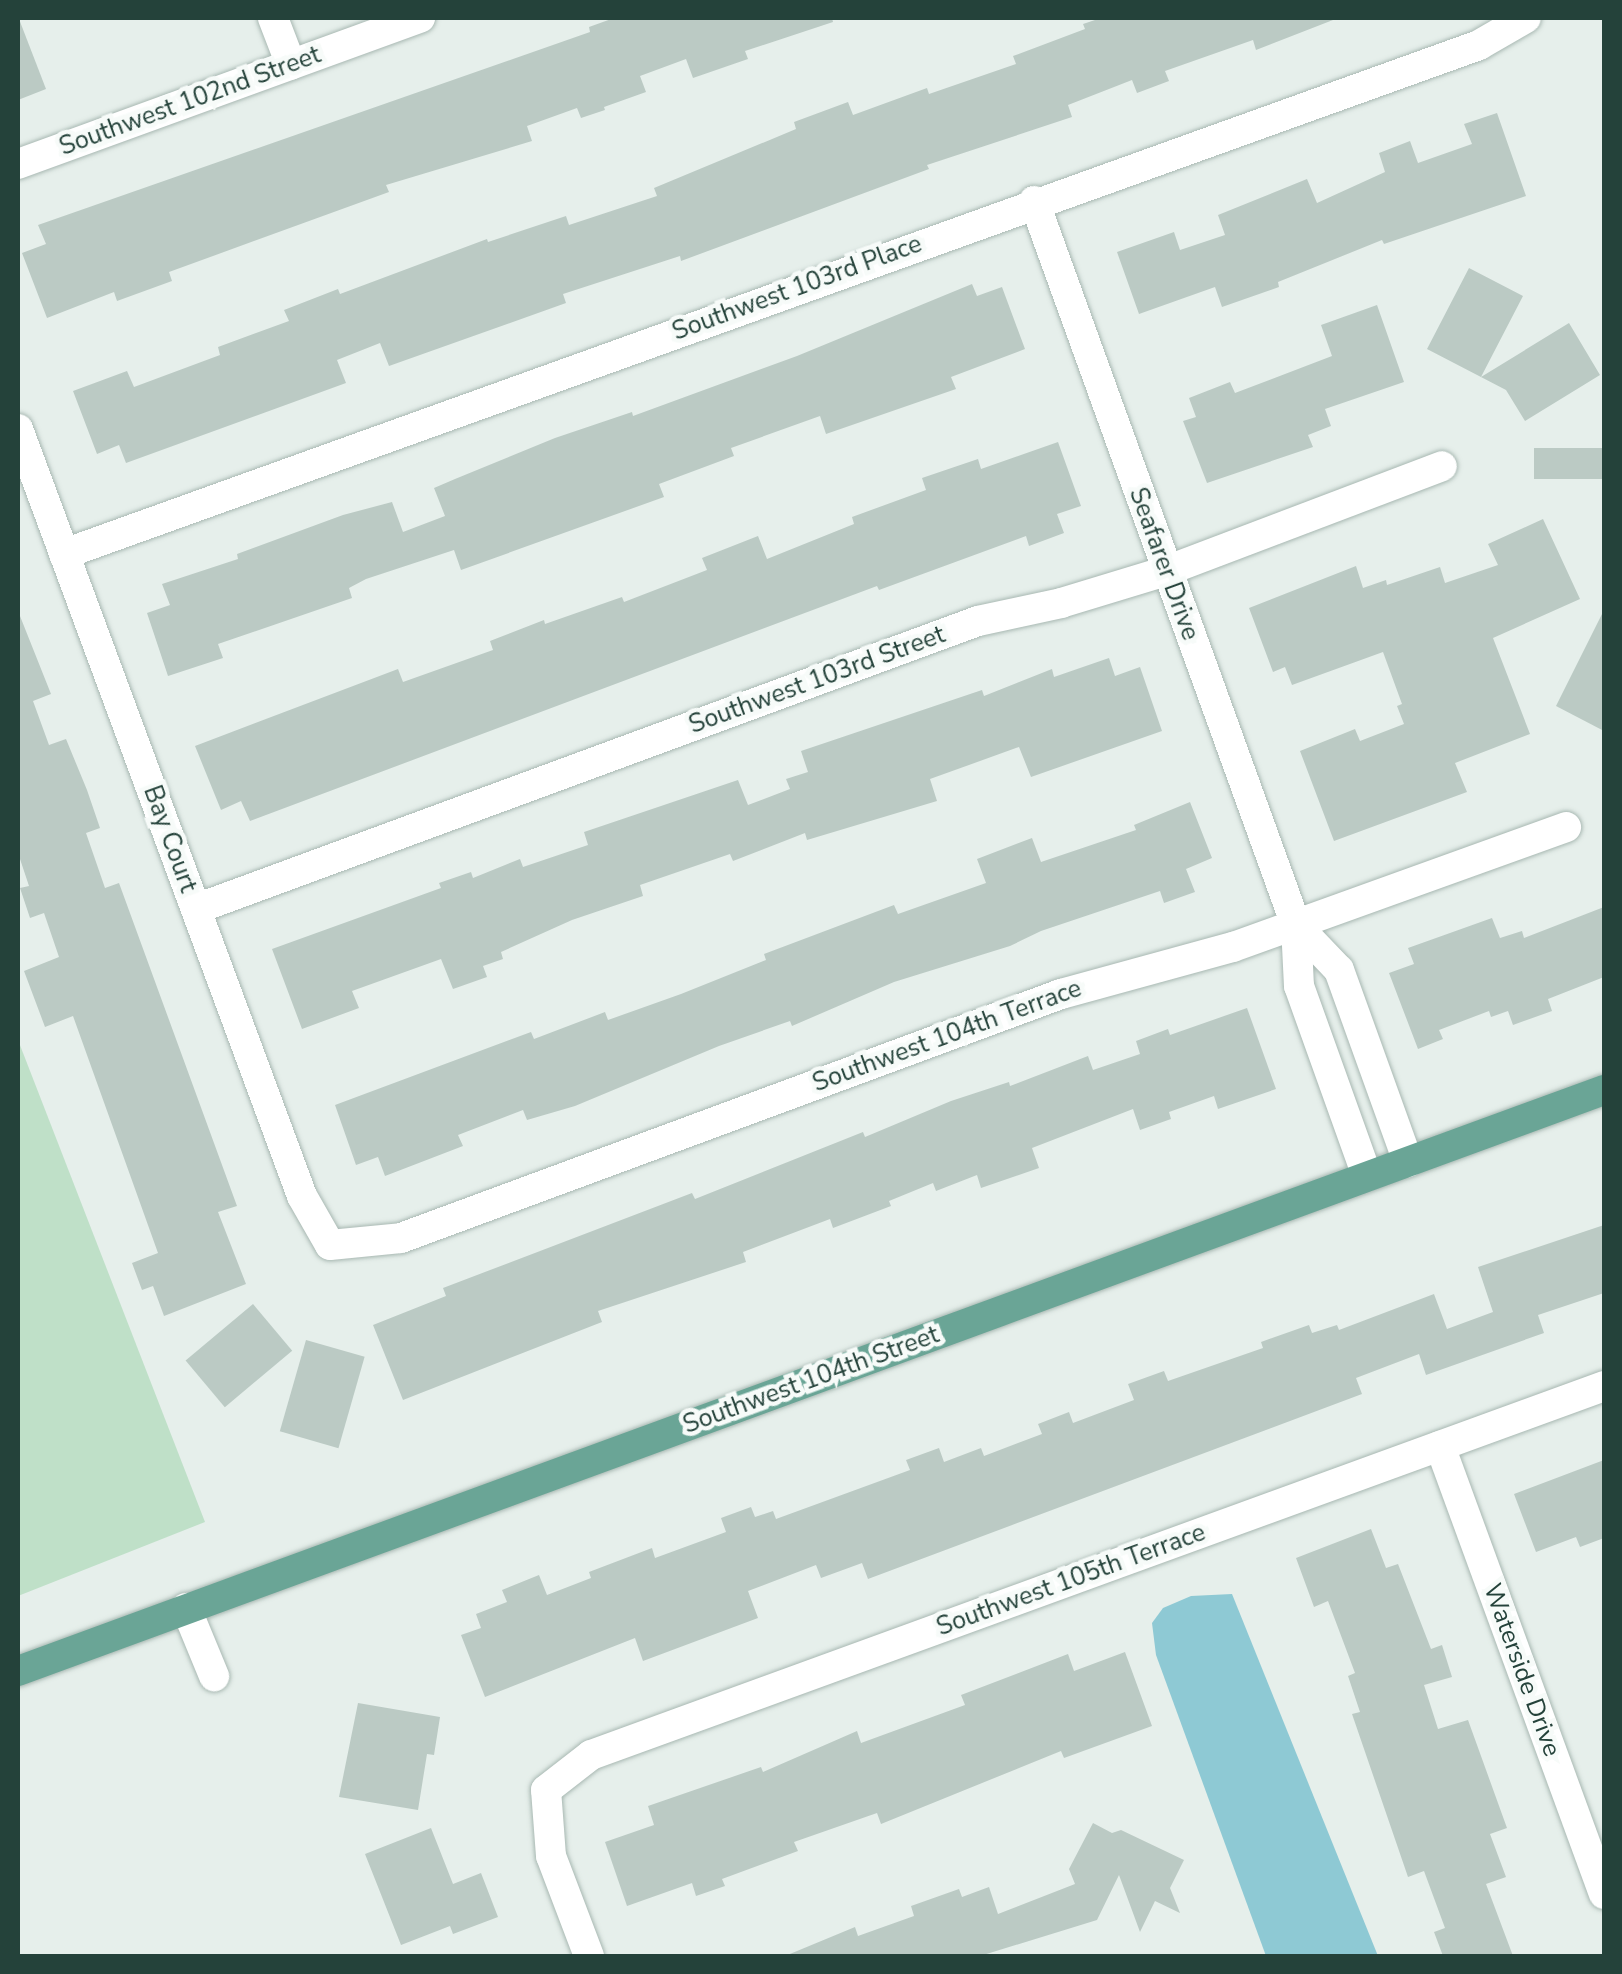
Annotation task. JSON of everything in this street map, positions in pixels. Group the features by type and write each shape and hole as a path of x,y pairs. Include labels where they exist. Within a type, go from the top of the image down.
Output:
{"main road":[{"name":"Southwest 104th Street","path":"18,1671 1604,1090"}],"street":[{"path":"274,18 290,64"},
{"name":"Southwest 102nd Street","path":"18,164 420,18"},
{"name":"Southwest 103rd Place","path":"64,554 1034,201 1478,45 1526,18"},
{"name":"Seafarer Drive","path":"1034,201 1296,925 1299,986 1367,1176"},
{"name":"Bay Court","path":"18,429 302,1196 330,1246"},
{"name":"Southwest 103rd Street","path":"196,909 978,621 1061,604 1166,571 1442,466"},
{"name":"Southwest 104th Terrace","path":"330,1246 400,1238 1076,988 1186,962 1566,827"},
{"name":"Seafarer Drive","path":"1296,925 1339,970 1408,1162"},
{"name":"Southwest 105th Terrace","path":"589,1956 551,1856 546,1790 591,1755 1604,1386"},
{"name":"Waterside Drive","path":"1440,1446 1593,1830 1604,1894"},
{"path":"186,1608 214,1676"}],"green space":[{"path":"18,1040 205,1522 18,1596"}],"water":[{"path":"1232,1594 1378,1956 1266,1956 1156,1655 1152,1623 1163,1608 1191,1596"}],"building":[{"path":"614,18 832,18 833,22 745,51 748,59 693,78 686,59 640,76 646,92 581,118 577,108 527,126 532,141 386,185 389,192 169,272 172,281 117,301 114,292 47,318 22,253 46,244 38,225 590,32 589,27"},
{"path":"1101,18 1333,20 1256,50 1253,40 1165,71 1169,81 1137,93 1132,80 1068,105 1072,117 927,165 929,169 681,261 680,256 563,294 566,303 389,366 380,343 337,360 346,383 126,463 119,445 97,454 73,391 127,371 134,387 220,355 218,347 289,321 284,310 338,289 340,294 487,239 488,242 566,216 569,225 657,196 654,188 796,129 794,122 848,102 853,115 927,88 929,94 1016,64 1013,56 1085,29 1083,24"},
{"path":"18,20 46,89 18,100"},
{"path":"1497,113 1526,196 1384,244 1382,240 1278,282 1279,287 1222,307 1215,287 1139,314 1117,252 1174,232 1180,250 1225,235 1218,215 1307,179 1317,203 1385,172 1379,153 1410,141 1418,163 1472,144 1464,124"},
{"path":"1469,268 1523,296 1481,377 1569,323 1600,375 1525,421 1506,390 1427,349"},
{"path":"972,284 977,296 1002,287 1025,349 951,377 956,389 826,434 820,416 731,448 734,456 659,484 664,497 461,570 454,550 366,579 349,588 352,598 218,644 223,658 168,676 147,613 170,605 162,584 238,559 237,554 343,515 392,502 403,532 445,516 434,488 555,438 632,412 633,416 797,356"},
{"path":"1377,305 1404,382 1325,409 1331,426 1308,435 1313,447 1207,483 1183,421 1196,417 1189,398 1230,382 1235,393 1332,356 1321,325"},
{"path":"1058,442 1081,506 1057,514 1064,533 1029,546 1026,536 879,590 877,586 250,821 241,801 221,810 195,746 398,669 403,682 493,650 490,641 544,620 545,624 622,597 624,602 707,570 702,558 758,536 767,559 854,524 852,517 926,490 922,478 978,459 981,469"},
{"path":"1534,448 1604,448 1604,479 1534,479"},
{"path":"1543,519 1580,599 1493,638 1530,734 1455,763 1467,792 1334,841 1300,751 1355,729 1360,741 1404,724 1397,706 1402,704 1383,652 1292,685 1285,667 1273,672 1249,608 1356,566 1363,588 1386,580 1387,585 1440,567 1445,583 1498,565 1488,544"},
{"path":"1604,610 1604,731 1556,706"},
{"path":"18,611 51,694 33,701 49,745 66,739 87,790 100,828 86,833 105,888 119,883 237,1206 218,1212 246,1284 164,1316 153,1286 142,1290 132,1263 158,1253 73,1016 45,1027 24,971 59,957 44,913 30,918 20,888 29,886 18,853"},
{"path":"1109,658 1115,676 1140,667 1162,731 1031,777 1019,747 930,779 937,801 807,840 805,833 733,861 730,854 640,885 643,896 572,920 501,952 503,959 483,966 487,977 453,989 441,959 352,991 359,1008 302,1029 272,949 441,888 439,883 471,872 473,878 520,859 523,867 588,845 584,832 738,780 748,805 790,789 786,779 808,772 801,751 982,690 984,696 1052,669 1054,677"},
{"path":"1190,802 1212,858 1186,869 1195,892 1164,903 1160,891 1041,931 1010,946 894,982 792,1026 790,1021 719,1046 575,1106 527,1120 523,1110 458,1135 463,1146 385,1176 378,1157 356,1165 335,1105 531,1032 534,1039 605,1012 608,1020 681,994 766,960 764,954 894,905 898,914 986,883 977,859 1032,838 1041,862 1136,830 1134,825"},
{"path":"1604,907 1604,977 1548,999 1552,1011 1513,1025 1508,1011 1491,1017 1489,1011 1439,1030 1443,1039 1418,1049 1389,973 1414,964 1408,948 1492,918 1500,938 1522,931 1524,938"},
{"path":"1247,1008 1276,1089 1218,1109 1214,1096 1169,1112 1171,1119 1140,1130 1133,1109 1032,1148 1039,1168 981,1188 977,1175 936,1191 933,1183 889,1201 891,1206 833,1228 830,1219 743,1252 746,1262 598,1311 602,1322 403,1400 373,1325 446,1296 443,1288 692,1193 695,1199 863,1132 865,1137 951,1101 1009,1082 1010,1086 1088,1056 1093,1070 1140,1054 1136,1041 1168,1029 1170,1035"},
{"path":"1604,1225 1604,1293 1538,1315 1544,1333 1426,1375 1419,1354 1356,1378 1362,1394 868,1579 862,1563 821,1578 816,1565 748,1591 758,1618 643,1661 635,1638 485,1697 461,1635 481,1628 476,1614 507,1602 502,1590 539,1575 547,1595 591,1578 589,1572 652,1548 655,1558 726,1532 721,1518 751,1507 755,1517 773,1511 776,1519 910,1470 906,1460 939,1448 944,1462 981,1448 984,1456 1042,1434 1038,1424 1069,1412 1073,1423 1134,1400 1128,1384 1164,1371 1168,1381 1263,1348 1261,1342 1309,1325 1312,1333 1337,1325 1339,1330 1434,1294 1447,1329 1493,1312 1478,1267"},
{"path":"253,1304 292,1351 225,1407 186,1361"},
{"path":"306,1340 365,1357 338,1448 280,1431"},
{"path":"1604,1460 1604,1538 1580,1547 1576,1537 1536,1552 1514,1494"},
{"path":"1371,1529 1386,1568 1398,1564 1431,1649 1442,1645 1452,1677 1424,1685 1438,1729 1468,1720 1507,1828 1490,1834 1506,1877 1486,1884 1513,1956 1443,1956 1434,1932 1445,1928 1424,1871 1408,1877 1352,1714 1360,1712 1348,1676 1355,1673 1328,1601 1314,1607 1296,1558"},
{"path":"1125,1652 1152,1726 1064,1758 1061,1751 881,1824 877,1813 794,1842 798,1851 722,1879 725,1886 696,1896 692,1883 627,1906 605,1842 654,1825 648,1806 761,1767 763,1772 857,1731 861,1743 965,1705 961,1695 1068,1654 1074,1671"},
{"path":"358,1703 440,1717 434,1755 427,1754 418,1810 339,1797"},
{"path":"1093,1823 1112,1833 1121,1830 1184,1860 1170,1888 1180,1913 1155,1901 1140,1932 1119,1875 1097,1920 980,1956 785,1956 855,1927 858,1936 914,1916 911,1906 959,1889 962,1897 989,1887 998,1914 1075,1884 1069,1869"},
{"path":"431,1828 453,1884 481,1873 498,1917 453,1934 450,1926 401,1945 365,1854"}]}
